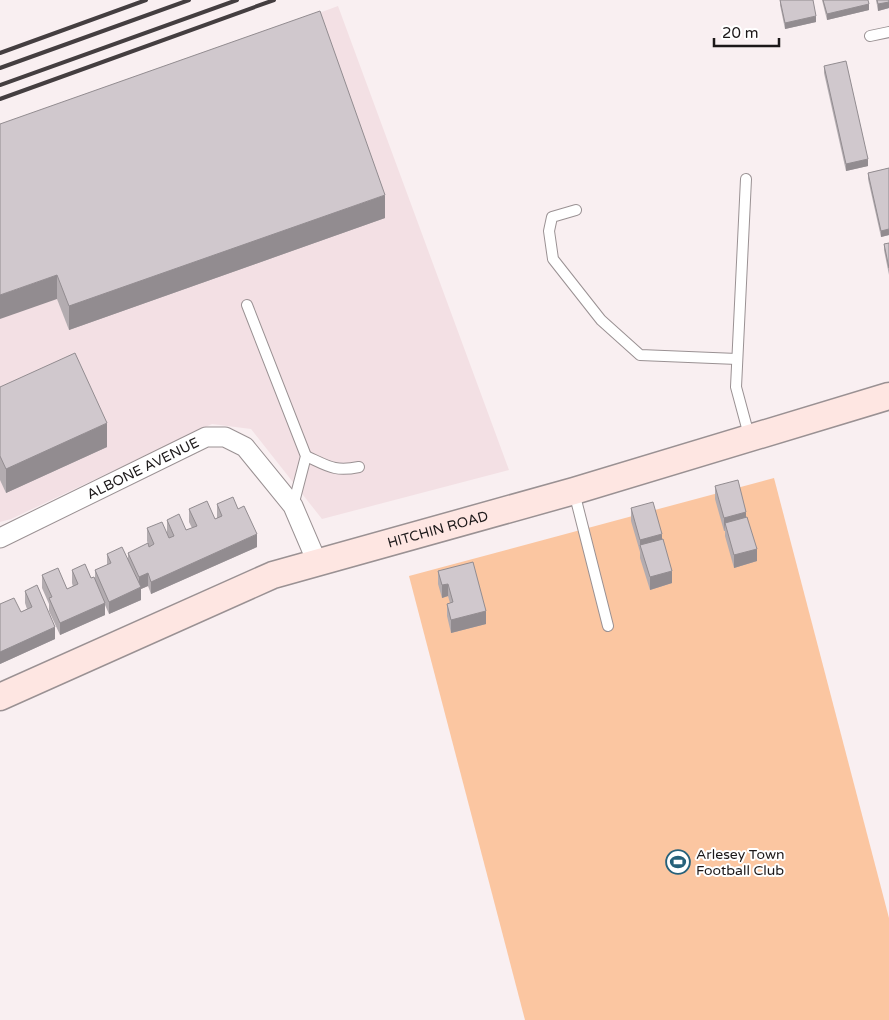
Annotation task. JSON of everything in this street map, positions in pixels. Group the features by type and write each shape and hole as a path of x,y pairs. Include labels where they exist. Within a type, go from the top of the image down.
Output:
{"street":[{"name":"HITCHIN ROAD","path":"0,698 273,575 574,491 889,396"},
{"name":"ALBONE AVENUE","path":"0,538 206,437 225,436 245,447 293,506 317,562"}],"lane":[{"path":"870,36 889,32"},
{"path":"746,179 736,387 750,438"},
{"path":"576,210 552,217 549,232 553,258 601,320 640,355 737,359"},
{"path":"247,305 306,456 293,506"},
{"path":"306,456 330,467 342,470 359,467"},
{"path":"574,491 608,626"}],"shaded area":[{"path":"338,6 509,470 322,519 251,429 212,424 11,519 0,522 0,132"},
{"path":"774,478 889,918 889,1020 525,1020 409,576"}],"building":[{"path":"780,0 813,0 816,16 785,23"},
{"path":"823,0 868,0 869,4 827,14"},
{"path":"877,0 889,0 889,2 878,4"},
{"path":"320,11 385,195 69,306 57,275 0,295 0,124"},
{"path":"846,61 868,159 846,164 824,66"},
{"path":"889,168 889,229 881,231 868,173"},
{"path":"889,243 889,268 884,244"},
{"path":"75,353 107,423 6,469 0,456 0,387"},
{"path":"738,480 746,512 724,518 715,486"},
{"path":"233,497 238,509 244,506 257,534 151,582 148,573 139,577 128,553 148,543 149,547 154,544 147,528 162,522 169,538 174,536 167,520 179,514 186,530 197,526 189,509 207,501 215,519 222,516 217,504"},
{"path":"653,502 662,534 640,540 631,508"},
{"path":"747,517 757,549 734,555 725,523"},
{"path":"663,539 672,571 650,577 640,545"},
{"path":"122,547 141,587 109,602 95,570 111,563 107,554"},
{"path":"473,562 486,611 451,620 447,604 453,602 448,584 442,585 438,571"},
{"path":"85,564 91,578 94,577 105,603 60,623 49,598 52,597 42,575 58,568 67,589 78,584 72,570"},
{"path":"37,585 55,627 0,652 0,604 14,598 21,612 32,607 25,591"}],"railway":[{"path":"0,53 146,0"},
{"path":"0,68 189,0"},
{"path":"0,85 237,0"},
{"path":"0,99 274,0"}],"place":[{"name":"Arlesey Town Football Club","path":"678,862"}]}
